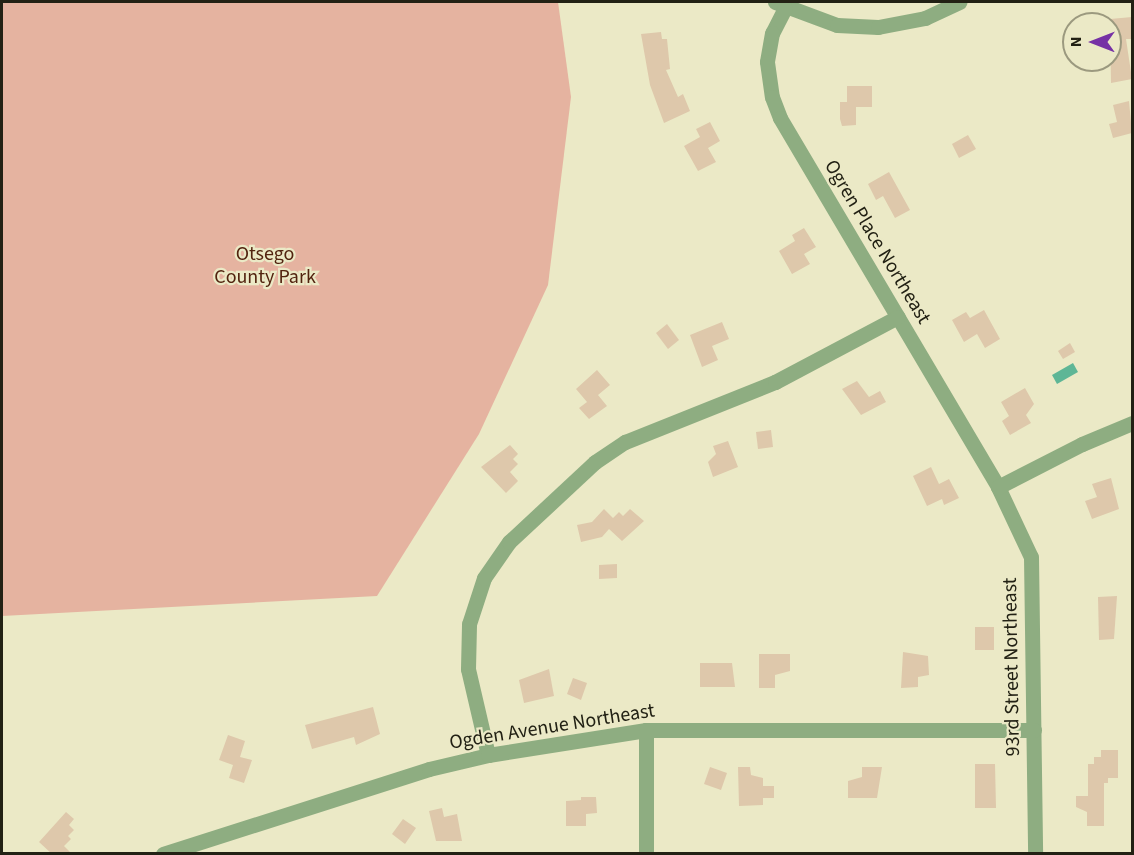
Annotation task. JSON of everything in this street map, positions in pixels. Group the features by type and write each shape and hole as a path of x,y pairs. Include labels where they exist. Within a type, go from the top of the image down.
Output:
{"street":[{"path":"780,5 837,25 886,27 925,18 960,2"},
{"name":"Ogren Place Northeast","path":"780,5 768,45 772,97 780,118 998,487"},
{"path":"488,755 466,649 474,601 484,578 509,542 595,462 649,429 775,382 898,317"},
{"path":"998,487 1082,444 1132,423"},
{"name":"93rd Street Northeast","path":"998,487 1031,557 1035,854"},
{"path":"646,730 646,854"},
{"name":"Ogden Avenue Northeast","path":"163,854 386,782 488,755 646,730 1034,730"}],"green space":[{"name":"Otsego County Park","path":"2,2 558,2 571,97 548,285 479,434 377,596 2,616"}],"shaded area":[{"path":"1073,363 1078,372 1057,384 1052,375"}],"building":[{"path":"1132,17 1132,39 1126,39 1132,79 1111,83 1111,72 1122,72 1122,18"},
{"path":"661,32 662,39 667,39 670,69 666,70 678,97 683,94 690,111 664,123 650,85 641,34"},
{"path":"847,86 872,86 872,107 856,107 856,125 842,126 840,102 847,102"},
{"path":"1129,101 1132,133 1113,138 1109,124 1117,122 1113,105"},
{"path":"710,122 720,141 708,148 716,162 698,171 684,146 700,137 696,129"},
{"path":"968,135 976,149 959,158 952,144"},
{"path":"889,172 910,210 895,218 883,196 876,200 868,184"},
{"path":"804,228 816,247 804,254 810,264 792,274 779,251 795,241 792,235"},
{"path":"984,310 1000,339 985,348 977,334 964,342 952,320 966,312 970,318"},
{"path":"722,322 729,339 712,346 718,360 702,367 690,335"},
{"path":"667,324 679,340 668,349 656,333"},
{"path":"1070,343 1075,352 1063,359 1058,351"},
{"path":"597,370 610,385 598,395 607,406 589,419 579,408 587,402 576,389"},
{"path":"857,381 869,397 880,391 886,402 861,415 842,389"},
{"path":"1025,388 1034,404 1026,415 1031,423 1010,435 1002,421 1009,416 1001,402"},
{"path":"771,430 773,447 758,449 756,432"},
{"path":"728,441 738,467 713,477 708,462 716,454 713,446"},
{"path":"510,445 518,454 513,459 518,464 510,472 518,481 506,493 481,467"},
{"path":"931,467 939,484 949,479 959,498 944,505 942,499 927,506 913,476"},
{"path":"1111,478 1119,509 1092,519 1085,501 1097,497 1092,484"},
{"path":"604,509 613,518 619,512 623,516 630,509 644,521 622,541 609,529 602,537 581,542 577,525 592,522"},
{"path":"617,564 617,578 599,579 599,565"},
{"path":"1117,596 1114,639 1099,640 1098,597"},
{"path":"975,627 994,627 994,650 975,650"},
{"path":"903,652 928,656 929,675 918,677 918,687 901,688"},
{"path":"759,654 790,654 790,671 775,675 775,688 759,688"},
{"path":"700,663 732,663 735,687 700,687"},
{"path":"549,669 554,696 524,703 519,680"},
{"path":"573,678 587,683 581,700 567,694"},
{"path":"373,707 380,734 356,745 354,737 312,749 305,725"},
{"path":"228,735 245,741 240,757 252,760 244,783 229,778 233,765 219,760"},
{"path":"1101,750 1118,750 1118,778 1108,778 1108,783 1104,783 1104,826 1087,826 1087,812 1076,807 1076,796 1088,796 1088,764 1094,764 1094,757 1101,757"},
{"path":"975,764 995,764 996,808 975,808"},
{"path":"710,767 727,773 721,790 704,784"},
{"path":"738,767 750,767 751,775 763,778 763,786 774,786 774,798 763,798 763,805 739,806"},
{"path":"862,767 882,767 877,798 848,798 848,781 862,777"},
{"path":"581,797 596,797 597,813 586,814 586,826 566,826 566,801 581,800"},
{"path":"442,808 444,817 457,814 462,841 436,841 429,811"},
{"path":"66,812 74,819 69,825 74,830 68,836 71,839 64,846 72,854 52,854 39,842"},
{"path":"403,819 416,828 405,844 392,834"}]}
